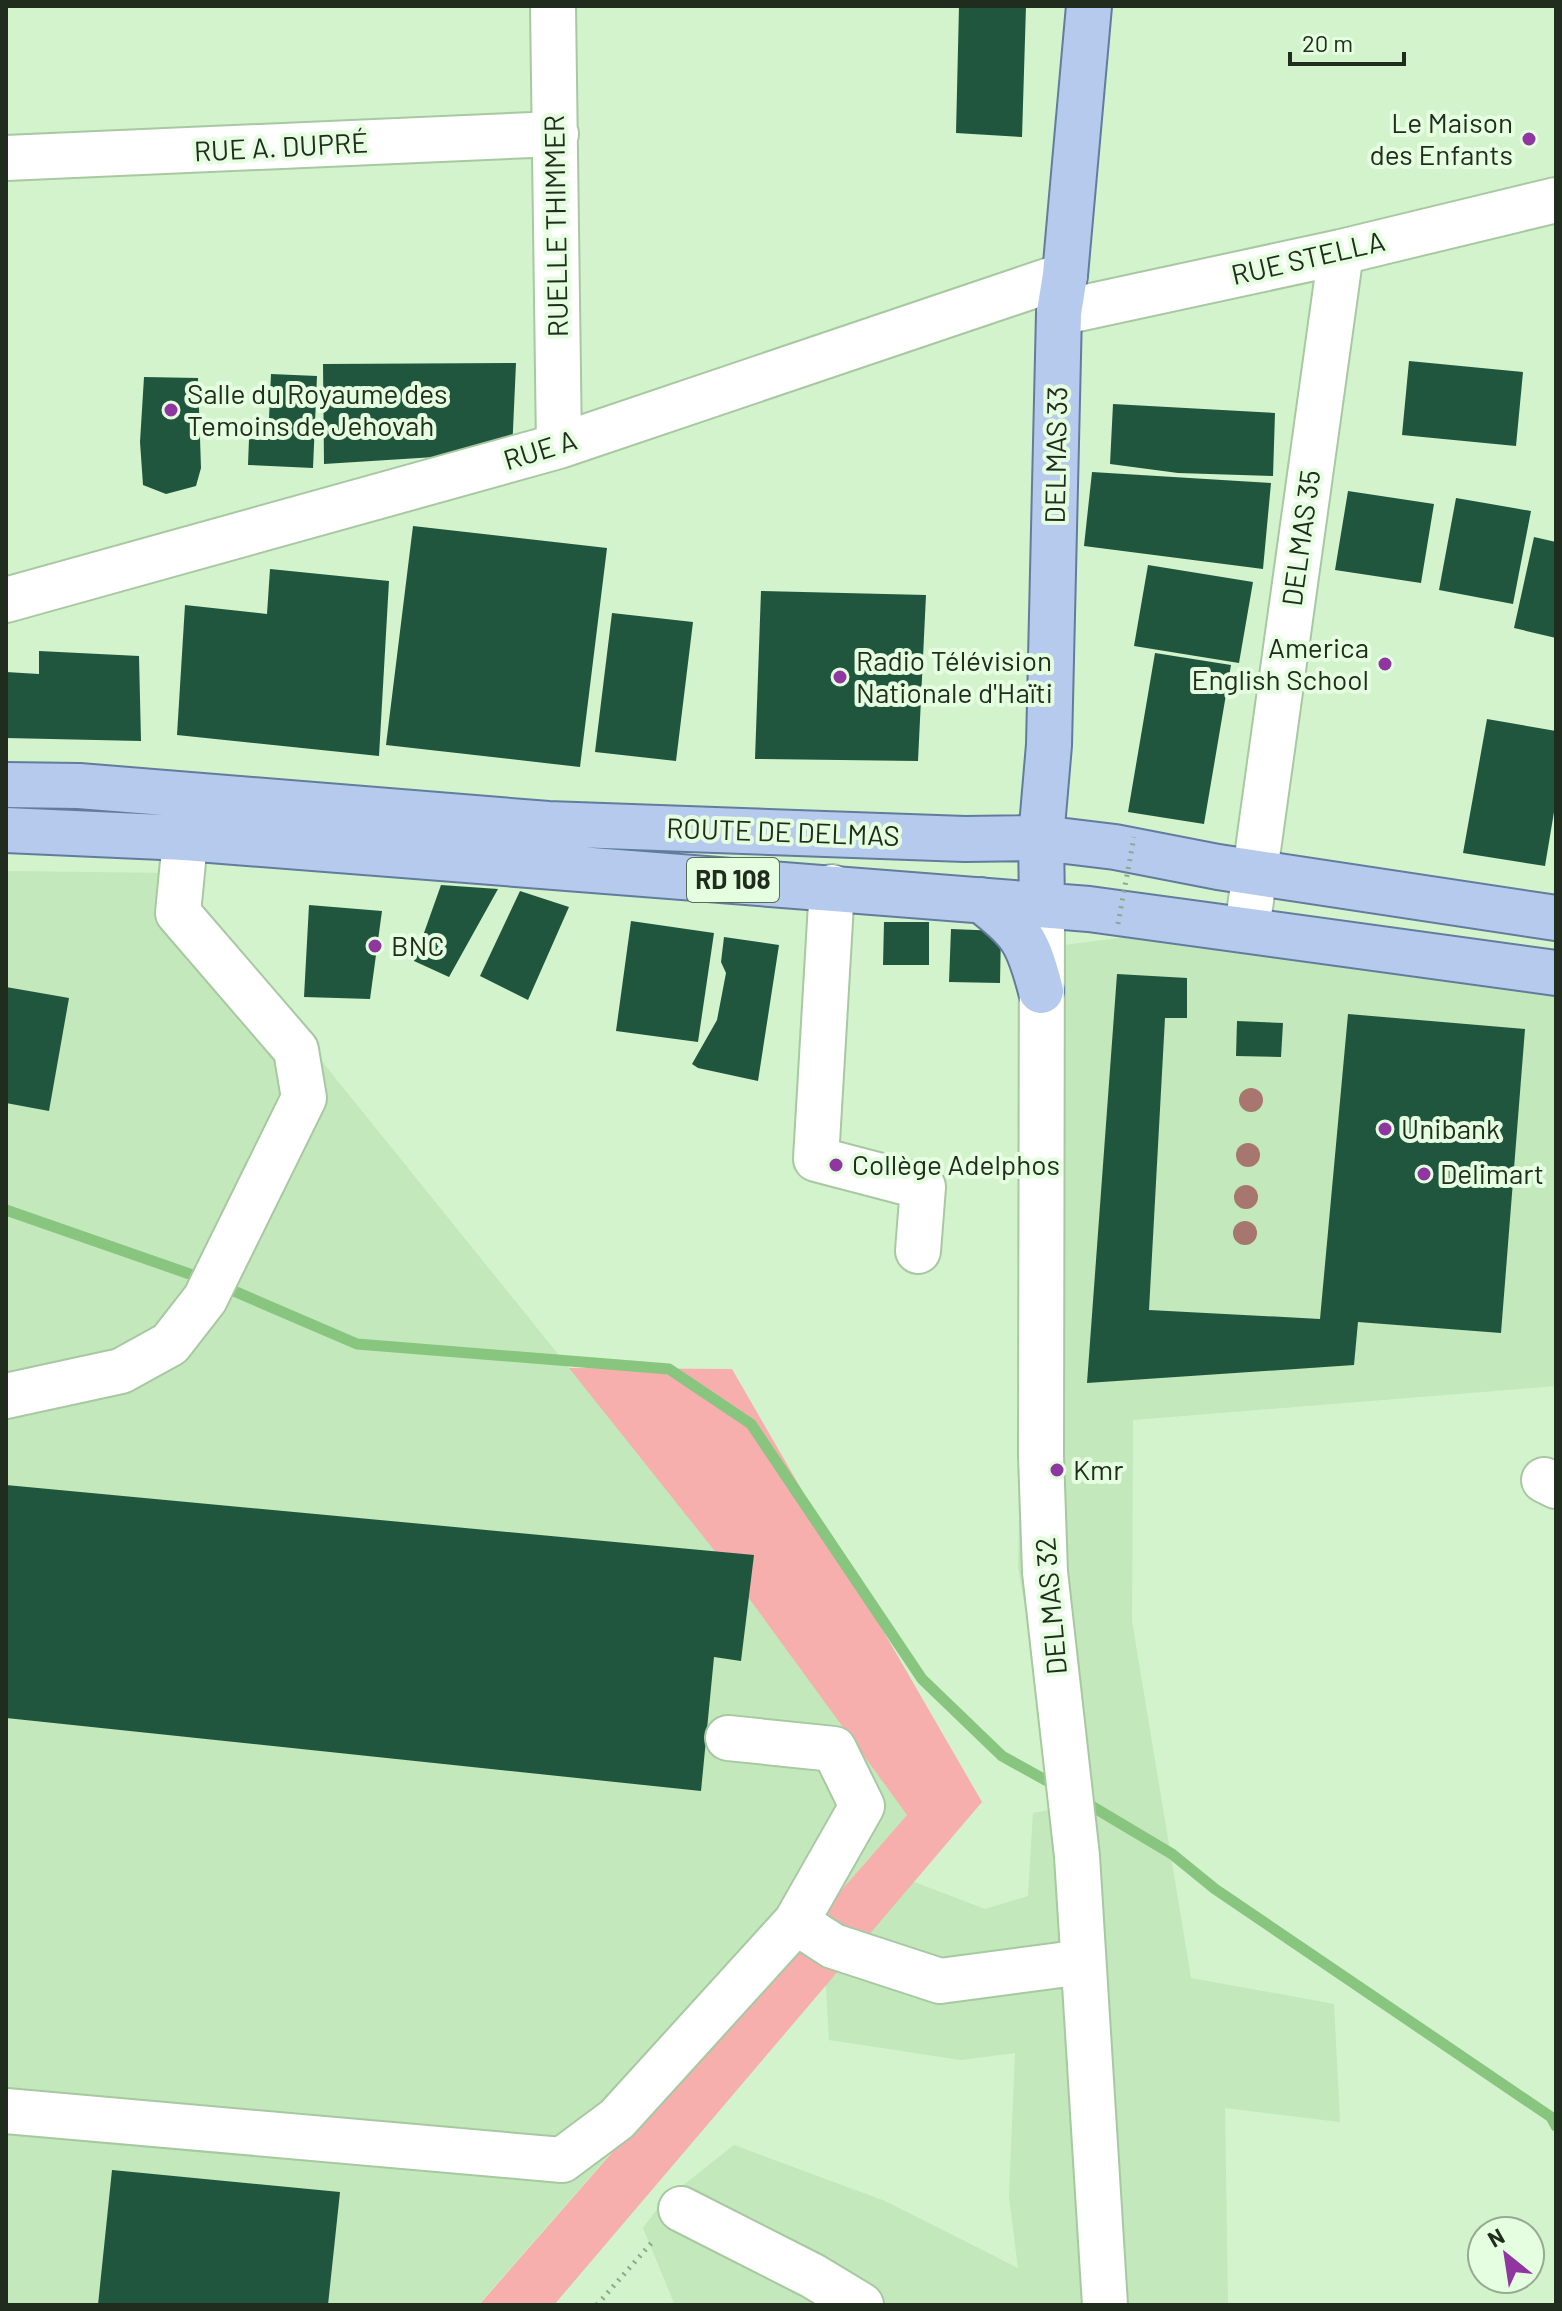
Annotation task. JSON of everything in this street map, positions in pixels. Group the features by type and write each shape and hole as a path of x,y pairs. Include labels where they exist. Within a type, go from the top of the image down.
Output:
{"main road":[{"name":"DELMAS 33","path":"1042,904 1041,838 1049,745 1062,294 1089,6"},
{"path":"1049,745 1072,811 1082,822 1125,842"},
{"name":"ROUTE DE DELMAS","path":"6,785 79,786 548,824 1125,842 1254,872 1556,918"},
{"name":"ROUTE DE DELMAS","path":"6,830 185,838 1042,904 1104,916 1247,929 1556,973"},
{"path":"981,900 1014,926 1027,942 1041,991"},
{"path":"1041,991 1057,940 1104,916"}],"street":[{"name":"RUELLE THIMMER","path":"553,6 559,446"},
{"name":"RUE A. DUPRÉ","path":"6,158 556,134"},
{"name":"RUE STELLA","path":"1062,294 1341,252 1556,200"},
{"name":"DELMAS 35","path":"1247,929 1341,252"},
{"name":"RUE A","path":"6,600 559,446 1062,294"},
{"path":"6,1396 121,1371 170,1344 205,1299 304,1098 296,1050 178,913 189,795"},
{"path":"832,887 816,1159 923,1187 918,1251"},
{"name":"DELMAS 32","path":"1042,904 1041,1456 1045,1572 1077,1856 1105,2305"},
{"path":"6,2111 562,2160 617,2119 796,1922 862,1806 834,1749 728,1738"},
{"path":"796,1922 833,1946 940,1981 1083,1962"},
{"path":"681,2209 813,2276 861,2305"}],"path":[{"path":"1104,916 1125,842"},
{"path":"597,2305 681,2209"}],"shaded area":[{"path":"6,871 170,873 695,1524 907,1815 478,2305 6,2305"},
{"path":"1127,937 1556,995 1556,1386 1133,1420 1132,1621 1191,1978 1334,2004 1340,2122 1225,2108 1228,2305 674,2303 643,2228 663,2201 734,2145 885,2201 1018,2268 1009,2197 1015,2053 961,2060 829,2040 825,1971 896,1875 985,1909 1028,1896 1033,1813 1059,1808 1018,1567 1032,1032 1064,945"},
{"path":"569,1368 732,1369 982,1802 554,2305 479,2305 907,1815 710,1545"}],"building":[{"path":"959,6 1026,6 1022,137 956,133"},
{"path":"1409,361 1523,372 1516,446 1402,435"},
{"path":"516,363 512,452 324,464 323,364"},
{"path":"271,374 317,376 313,468 248,465 249,439 268,440"},
{"name":"Salle du Royaume des Temoins de Jehovah","path":"144,377 198,378 201,468 196,486 166,494 143,485 140,442"},
{"path":"1113,404 1275,413 1273,476 1178,473 1110,464"},
{"path":"1092,472 1271,483 1263,569 1084,546"},
{"path":"1348,491 1434,504 1421,583 1335,570"},
{"path":"1456,498 1531,511 1513,604 1439,590"},
{"path":"413,526 607,548 580,767 386,745"},
{"path":"1534,537 1556,542 1556,638 1514,628"},
{"path":"1148,565 1253,582 1239,663 1134,646"},
{"path":"270,569 389,581 379,756 177,735 185,605 267,614"},
{"name":"Radio Télévision Nationale d'Haïti","path":"761,591 926,595 918,761 755,759"},
{"path":"612,613 693,622 676,761 595,752"},
{"path":"39,651 139,656 141,741 6,738 6,672 39,674"},
{"path":"1155,653 1231,665 1204,824 1128,812"},
{"path":"1487,719 1556,731 1556,800 1545,866 1463,853"},
{"path":"441,885 498,889 449,977 414,961"},
{"path":"520,891 569,907 528,1000 480,976"},
{"path":"309,905 382,911 370,999 304,997"},
{"path":"631,921 714,933 698,1042 616,1031"},
{"path":"884,922 929,922 929,965 883,965"},
{"path":"951,929 1001,931 1000,983 949,982"},
{"path":"724,937 779,945 758,1081 692,1064 717,1020 726,973 721,962"},
{"name":"Delimart","path":"1117,974 1187,978 1187,1018 1165,1018 1149,1310 1320,1319 1348,1014 1525,1029 1501,1333 1358,1322 1354,1365 1087,1383"},
{"path":"6,987 69,998 49,1111 6,1103"},
{"path":"1237,1021 1283,1023 1281,1057 1236,1056"},
{"path":"6,1485 754,1555 741,1661 714,1657 701,1791 6,1718"},
{"path":"112,2170 340,2192 328,2305 98,2305"}],"waterway":[{"path":"6,1210 204,1279"},
{"path":"220,1285 357,1344 669,1369 751,1424 922,1679 1002,1756 1058,1787"},
{"path":"1083,1801 1172,1854 1215,1889 1551,2117 1556,2126"}],"place":[{"name":"Le Maison des Enfants","path":"1529,139"},
{"name":"Salle du Royaume des Temoins de Jehovah","path":"171,410"},
{"name":"America English School","path":"1385,664"},
{"name":"Radio Télévision Nationale d'Haïti","path":"840,677"},
{"name":"BNC","path":"375,946"},
{"name":"Unibank","path":"1385,1129"},
{"name":"Collège Adelphos","path":"836,1165"},
{"name":"Delimart","path":"1424,1174"},
{"name":"Kmr","path":"1057,1470"}]}
